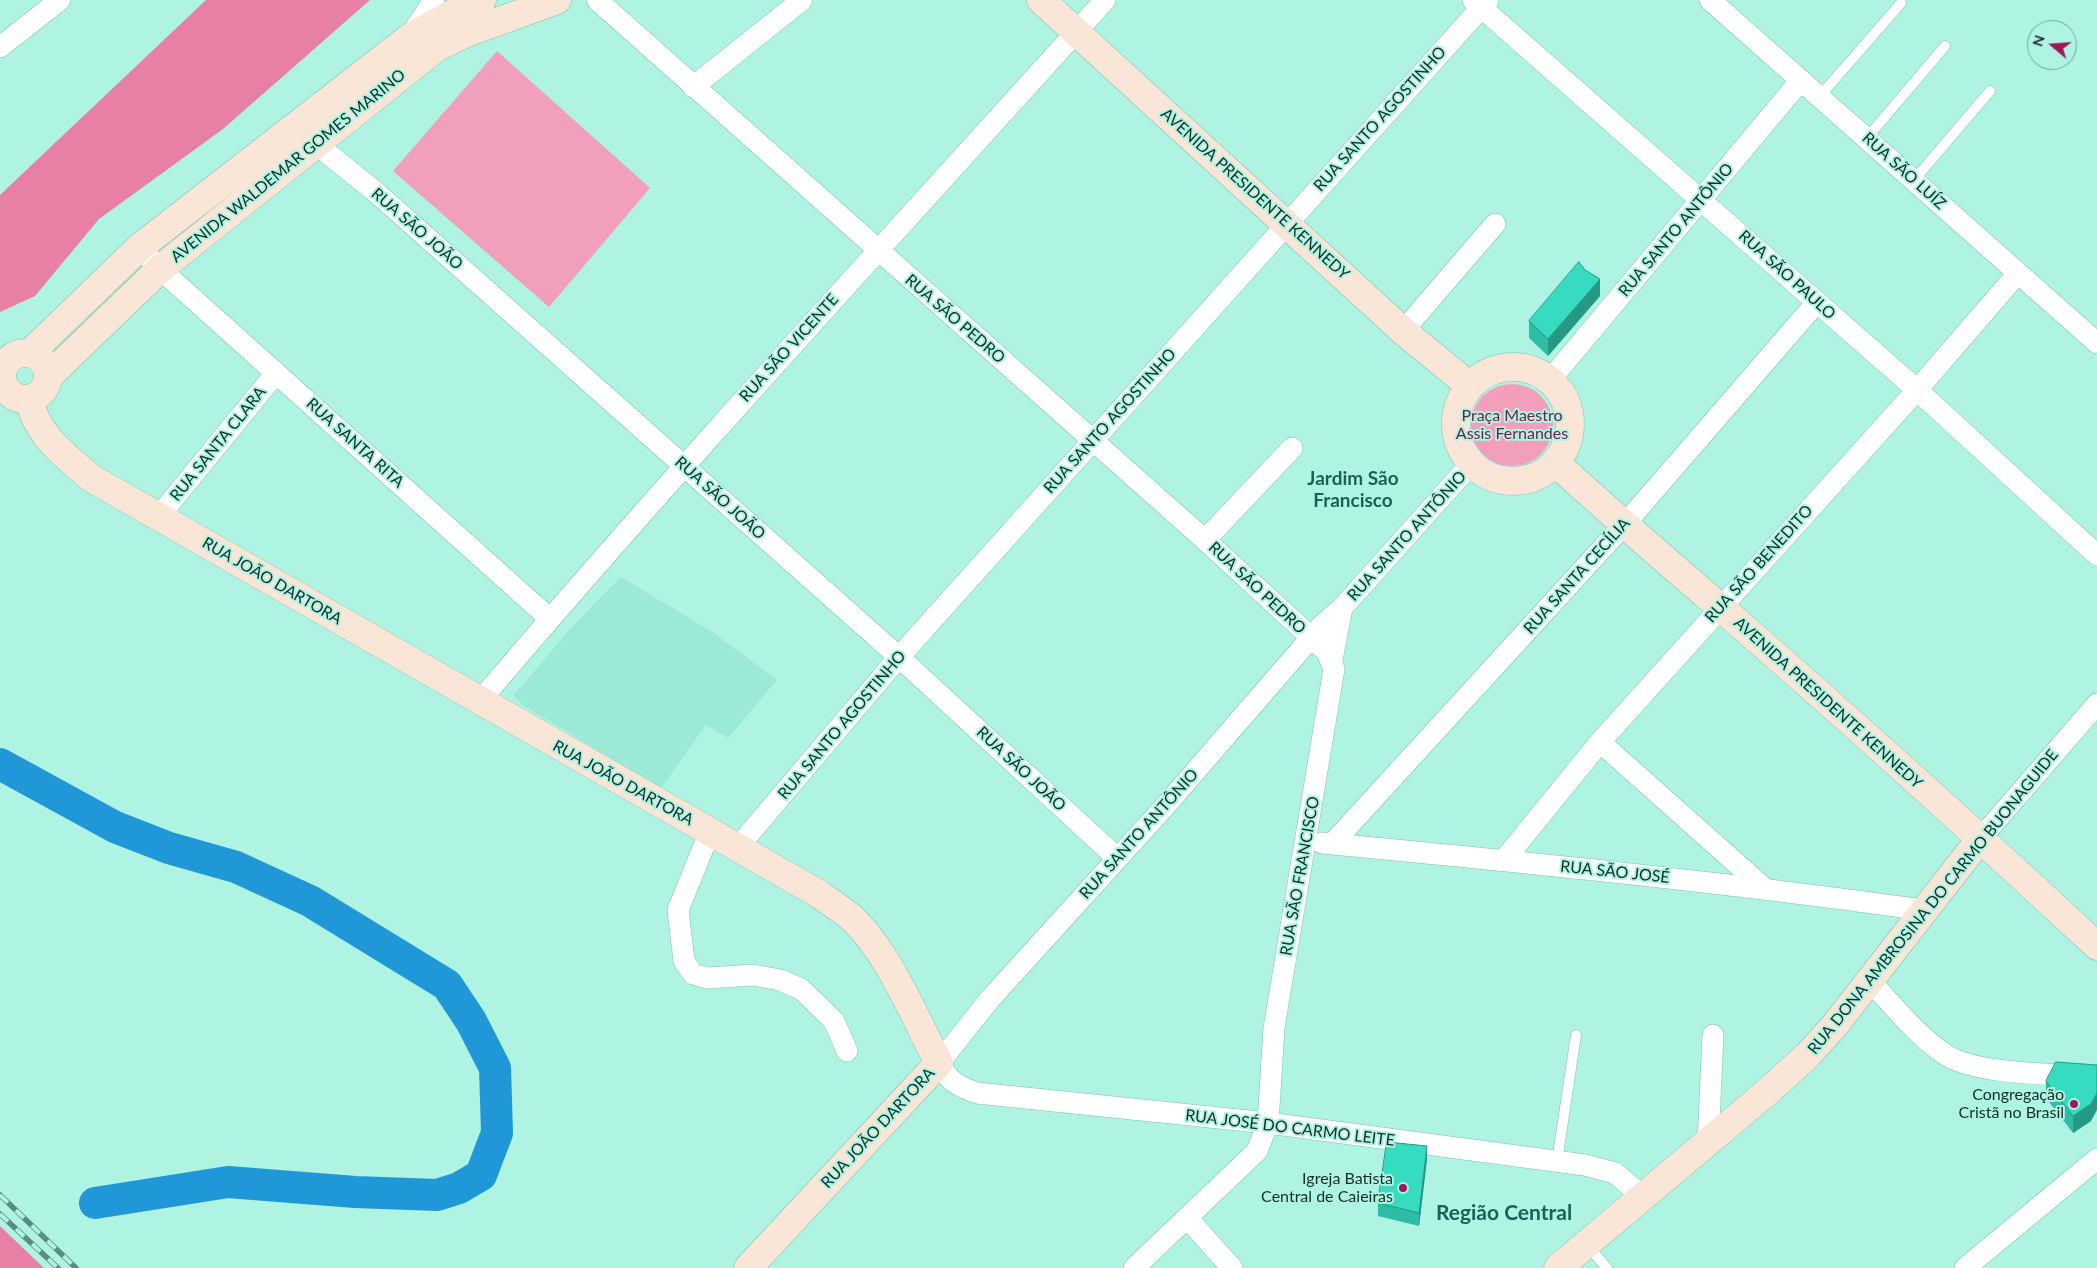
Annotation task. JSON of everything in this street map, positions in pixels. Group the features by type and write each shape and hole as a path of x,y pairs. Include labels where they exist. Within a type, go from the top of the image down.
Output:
{"street":[{"path":"0,48 41,8 60,0"},
{"path":"409,38 434,0"},
{"name":"AVENIDA WALDEMAR GOMES MARINO","path":"18,354 140,247 409,38 455,12 482,0"},
{"name":"AVENIDA WALDEMAR GOMES MARINO","path":"48,377 160,269 222,217 316,145 436,48 469,32 557,0"},
{"name":"RUA SÃO PEDRO","path":"597,0 876,250 1093,440 1312,638"},
{"path":"693,87 802,0"},
{"name":"AVENIDA PRESIDENTE KENNEDY","path":"1041,0 1403,330 1470,386"},
{"name":"RUA SÃO VICENTE","path":"479,702 684,466 876,250 1105,0"},
{"name":"RUA SÃO LUÍZ","path":"1710,0 2097,343"},
{"name":"RUA SÃO PAULO","path":"1481,2 1917,390 2097,554"},
{"name":"RUA SANTO AGOSTINHO","path":"738,847 899,657 1481,2"},
{"name":"RUA SANTO ANTÔNIO","path":"1550,380 1801,80"},
{"name":"RUA SÃO JOÃO","path":"296,126 316,145 378,194 899,657 1117,858"},
{"path":"1403,330 1495,224"},
{"name":"RUA SANTA RITA","path":"140,247 160,269 550,619"},
{"name":"RUA SÃO BENEDITO","path":"1504,860 1600,742 1917,390 2018,272"},
{"name":"RUA SANTA CECÍLIA","path":"1332,844 1624,526 1817,302"},
{"path":"18,354 44,362 48,377 42,392 16,398 8,394 4,388 1,375 6,362 18,354"},
{"path":"1504,368 1520,368 1536,372 1550,380 1562,395 1569,412 1570,431 1564,449 1555,462 1539,476 1521,481 1503,481 1486,475 1472,464 1461,449 1456,431 1457,413 1470,386 1489,373 1504,368"},
{"name":"RUA SANTA CLARA","path":"160,516 276,373"},
{"name":"RUA JOÃO DARTORA","path":"16,398 32,416 43,434 85,473 479,702 710,831 818,894 847,915 860,929 899,985 939,1063 748,1268"},
{"path":"1205,540 1292,448"},
{"name":"AVENIDA PRESIDENTE KENNEDY","path":"1555,462 1624,526 1720,607 1981,838 2097,946"},
{"name":"RUA SANTO ANTÔNIO","path":"939,1063 990,999 1322,625 1342,608 1472,464"},
{"name":"RUA SANTO ANTÔNIO","path":"1332,660 1342,608"},
{"path":"1312,638 1332,660"},
{"name":"RUA SÃO FRANCISCO","path":"1134,1268 1188,1219 1257,1151 1268,1123 1274,1028 1334,669 1332,660"},
{"name":"RUA DONA AMBROSINA DO CARMO BUONAGUIDE","path":"1558,1268 1808,1055 1835,1025 1981,838 2097,704"},
{"path":"1600,742 1764,888"},
{"path":"710,831 678,910 684,961 693,974 707,978 753,975 780,980 801,989 834,1021 847,1051"},
{"name":"RUA SÃO JOSÉ","path":"1306,841 1764,888 1923,910"},
{"path":"1869,980 1928,1040 1947,1055 1962,1063 1982,1068 2097,1077"},
{"path":"1708,1142 1713,1035"},
{"name":"RUA JOSÉ DO CARMO LEITE","path":"939,1063 945,1075 954,1083 977,1093 1268,1123 1585,1165 1615,1173 1643,1197"},
{"path":"1965,1268 2097,1159"},
{"path":"1188,1219 1232,1268"}],"lane":[{"path":"1820,96 1901,3"},
{"path":"1867,138 1945,46"},
{"path":"1914,180 1990,91"},
{"path":"1557,1162 1576,1035"},
{"path":"1586,1244 1606,1268"}],"shaded area":[{"path":"206,0 370,0 223,129 99,219 35,296 0,312 0,195"},
{"path":"621,577 714,633 777,680 728,738 706,725 661,788 521,704 514,695 571,628"},
{"path":"0,1226 44,1268 0,1268"}],"green space":[{"path":"497,51 650,188 549,307 393,171"},
{"name":"Praça Maestro Assis Fernandes","path":"1512,384 1528,387 1541,396 1550,409 1553,425 1550,441 1541,454 1528,463 1512,466 1496,463 1483,454 1474,441 1471,425 1474,409 1483,396 1496,387"}],"building":[{"path":"1579,262 1585,270 1600,279 1548,339 1529,321"},
{"path":"2056,1062 2097,1065 2097,1093 2091,1104 2073,1116 2046,1081"},
{"name":"Igreja Batista Central de Caieiras","path":"1387,1142 1427,1146 1419,1213 1378,1203"}],"waterway":[{"path":"0,764 115,827 169,848 236,867 310,901 447,985 471,1021 495,1068 497,1133 481,1175 459,1188 437,1195 355,1192 228,1182 95,1203"}],"railway":[{"path":"0,1195 76,1268"},
{"path":"0,1214 58,1268"}],"place":[{"name":"Congregação Cristã no Brasil","path":"2074,1104"},
{"name":"Igreja Batista Central de Caieiras","path":"1403,1188"}],"district":[{"name":"Jardim São Francisco","path":"1353,490"},
{"name":"Região Central","path":"1504,1213"}]}
